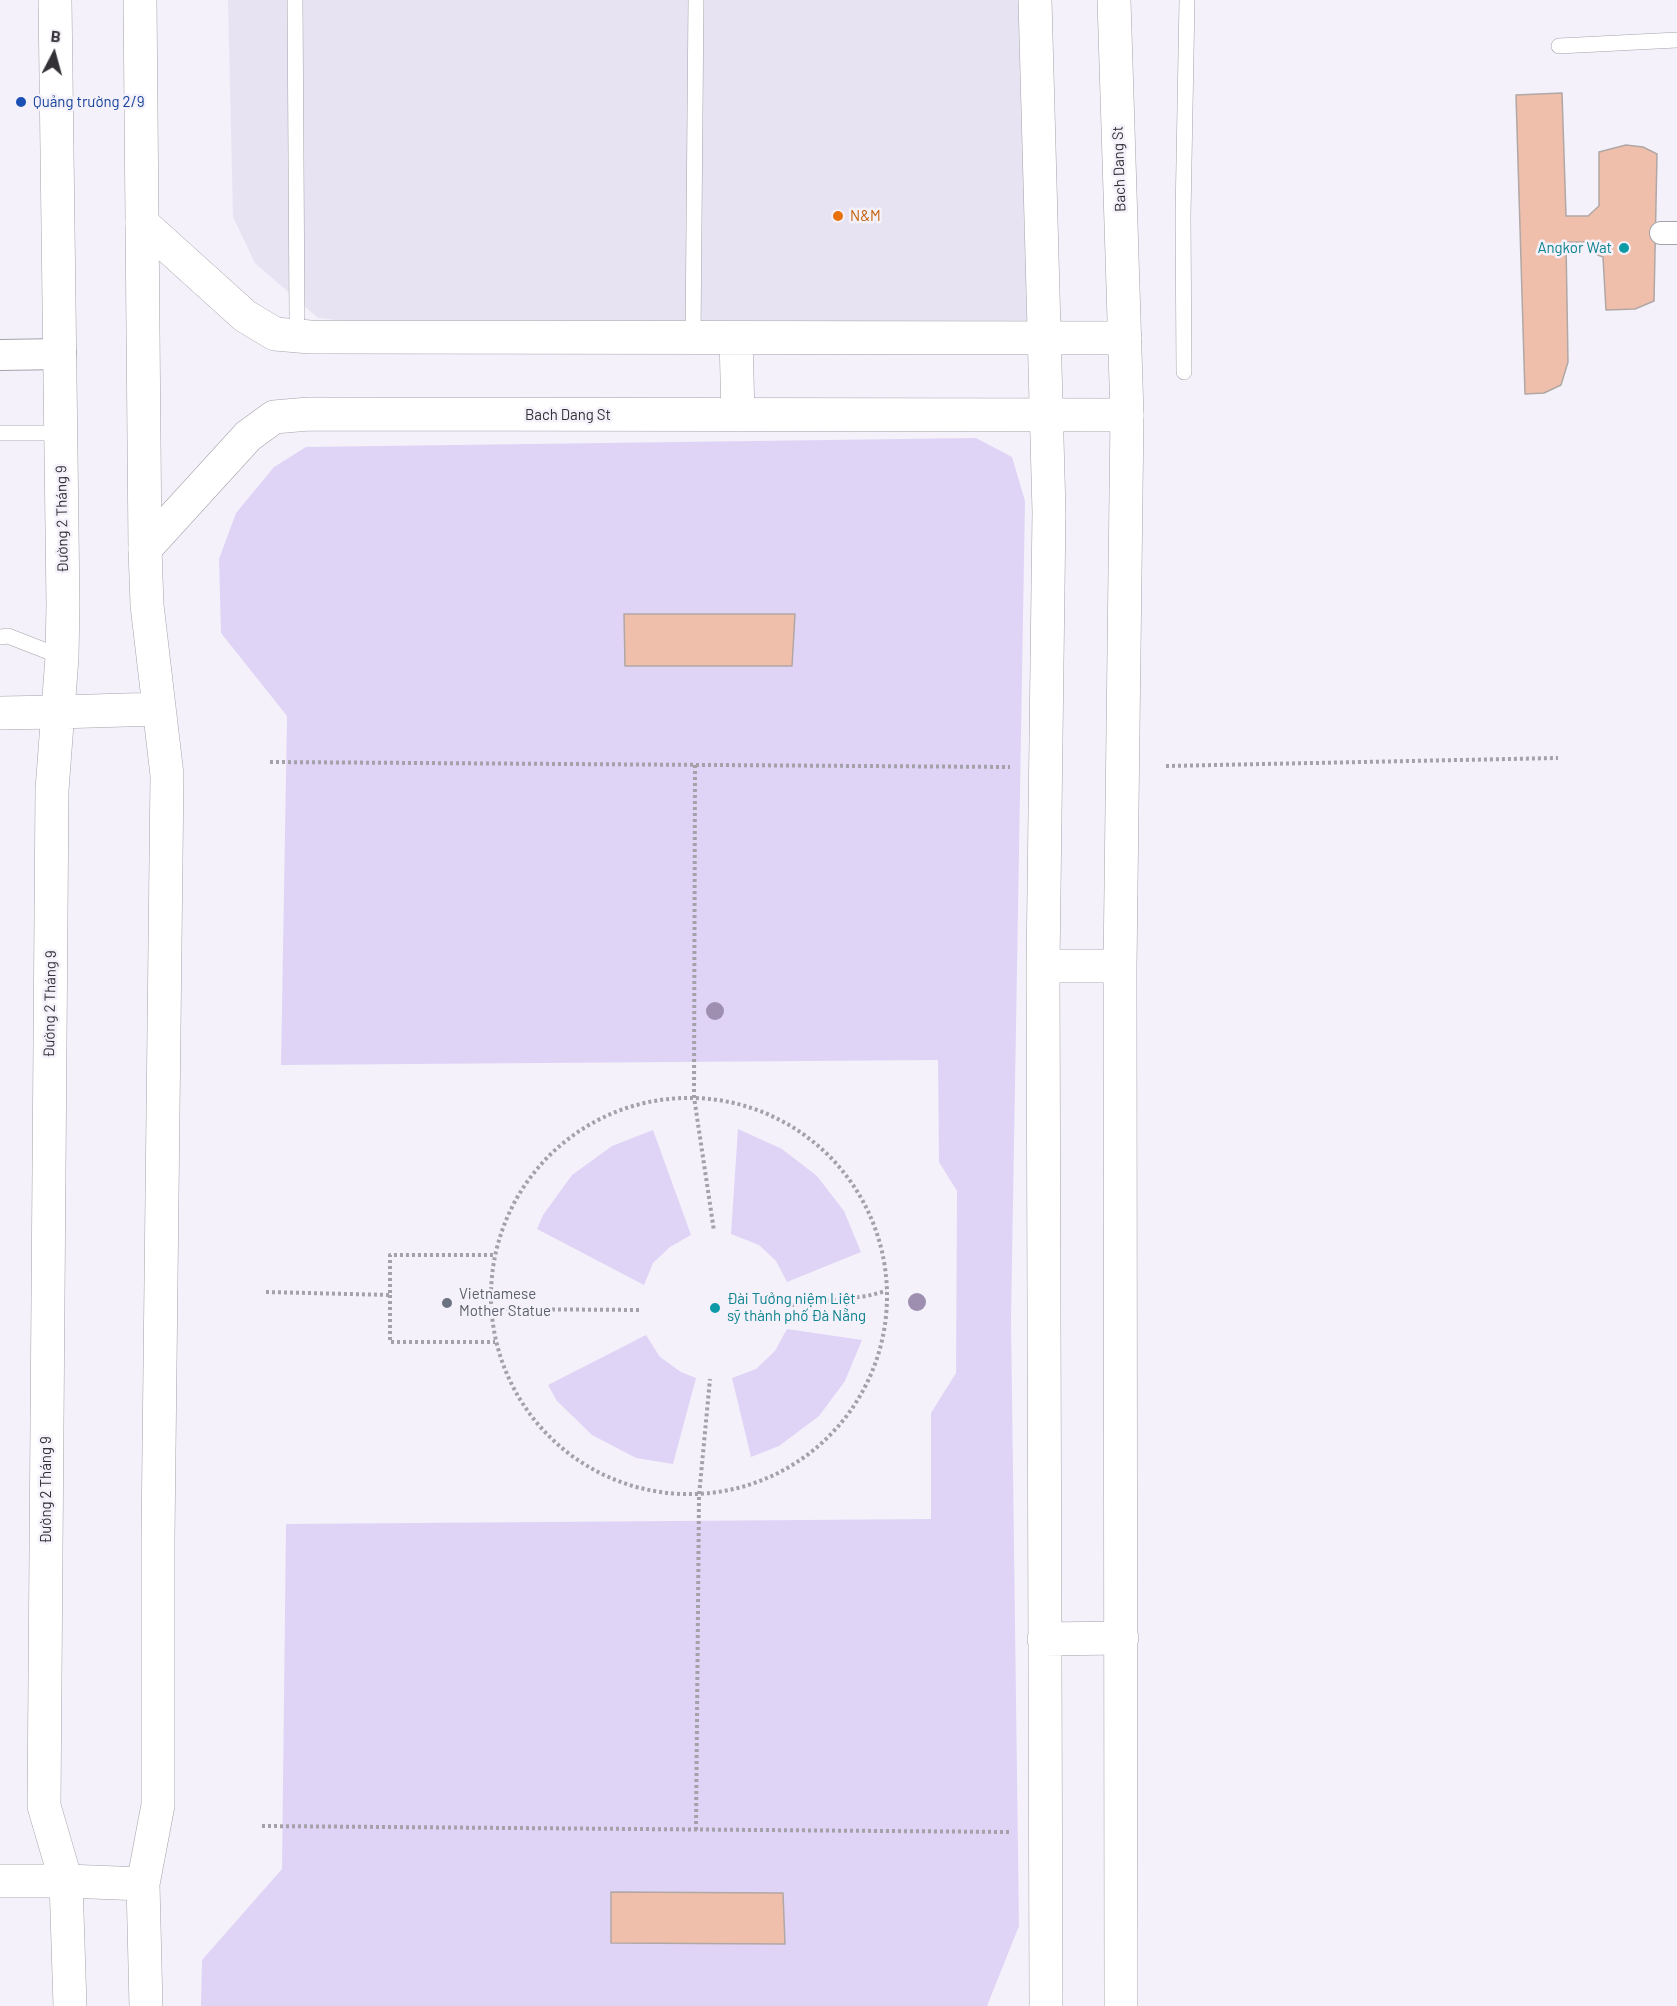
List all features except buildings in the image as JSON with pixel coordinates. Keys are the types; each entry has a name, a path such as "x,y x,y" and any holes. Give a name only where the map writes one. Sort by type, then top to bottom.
{"main road":[{"name":"Đường 2 Tháng 9","path":"55,0 61,354 62,657 52,801 44,1806 66,1881 70,2006"},
{"path":"140,0 145,549 147,605 167,775 158,1536 158,1805 143,1884 146,2006"},
{"path":"1035,0 1046,338 1048,512 1042,966 1046,2006"},
{"name":"Bach Dang St","path":"145,549 248,436 274,417 309,414 1127,415 1114,0"},
{"path":"142,223 245,316 275,334 310,337 1125,338"},
{"path":"736,338 738,415"},
{"path":"1121,2006 1120,966 1127,415"},
{"path":"0,713 159,709"},
{"path":"1042,966 1120,966"},
{"path":"1044,1639 1122,1638"},
{"path":"0,1881 143,1884"}],"street":[{"path":"0,355 61,354"}],"lane":[{"path":"295,0 297,317"},
{"path":"693,338 696,0"},
{"path":"1184,372 1183,216 1187,0"},
{"path":"1559,46 1677,40"},
{"path":"0,433 60,434"},
{"path":"0,636 8,636 62,657"}],"path":[{"path":"1166,766 1558,758"},
{"path":"270,762 1011,766"},
{"path":"695,765 694,1097 714,1231"},
{"path":"694,1097 757,1109 812,1140 855,1187 882,1244 888,1308 874,1370 842,1424 793,1465 734,1489 699,1496 670,1494 608,1478 557,1445 518,1398 495,1342 489,1282 503,1223 533,1171 578,1130 633,1105 694,1097"},
{"path":"495,1342 390,1342 390,1255 496,1255"},
{"path":"790,1305 867,1296 886,1291"},
{"path":"266,1292 390,1295"},
{"path":"492,1309 640,1310"},
{"path":"696,1830 699,1496 710,1378"},
{"path":"262,1826 1019,1833"}],"shaded area":[{"path":"228,0 1052,0 1056,295 1041,324 371,324 318,318 255,263 233,217"},
{"path":"976,438 1012,457 1025,501 1011,1319 1019,1926 987,2006 201,2006 202,1960 282,1869 286,1524 931,1519 931,1413 956,1373 957,1191 939,1162 938,1060 281,1065 287,716 221,633 219,559 236,513 274,467 306,447"},
{"path":"738,1129 782,1149 817,1176 844,1211 861,1252 787,1282 776,1261 759,1245 731,1234"},
{"path":"653,1130 691,1235 670,1247 653,1263 644,1285 537,1229 543,1215 572,1175 612,1146"},
{"path":"787,1329 862,1340 845,1381 819,1416 779,1446 751,1457 732,1378 756,1369 775,1351"},
{"path":"646,1335 660,1357 681,1372 696,1378 673,1464 636,1458 592,1435 557,1401 548,1385"}],"place":[{"name":"Quảng trường 2/9","path":"21,102"},
{"name":"N&M","path":"838,216"},
{"name":"Angkor Wat","path":"1624,248"},
{"name":"Vietnamese Mother Statue","path":"447,1303"},
{"name":"Đài Tưởng niệm Liệt sỹ thành phố Đà Nẵng","path":"715,1308"}]}
